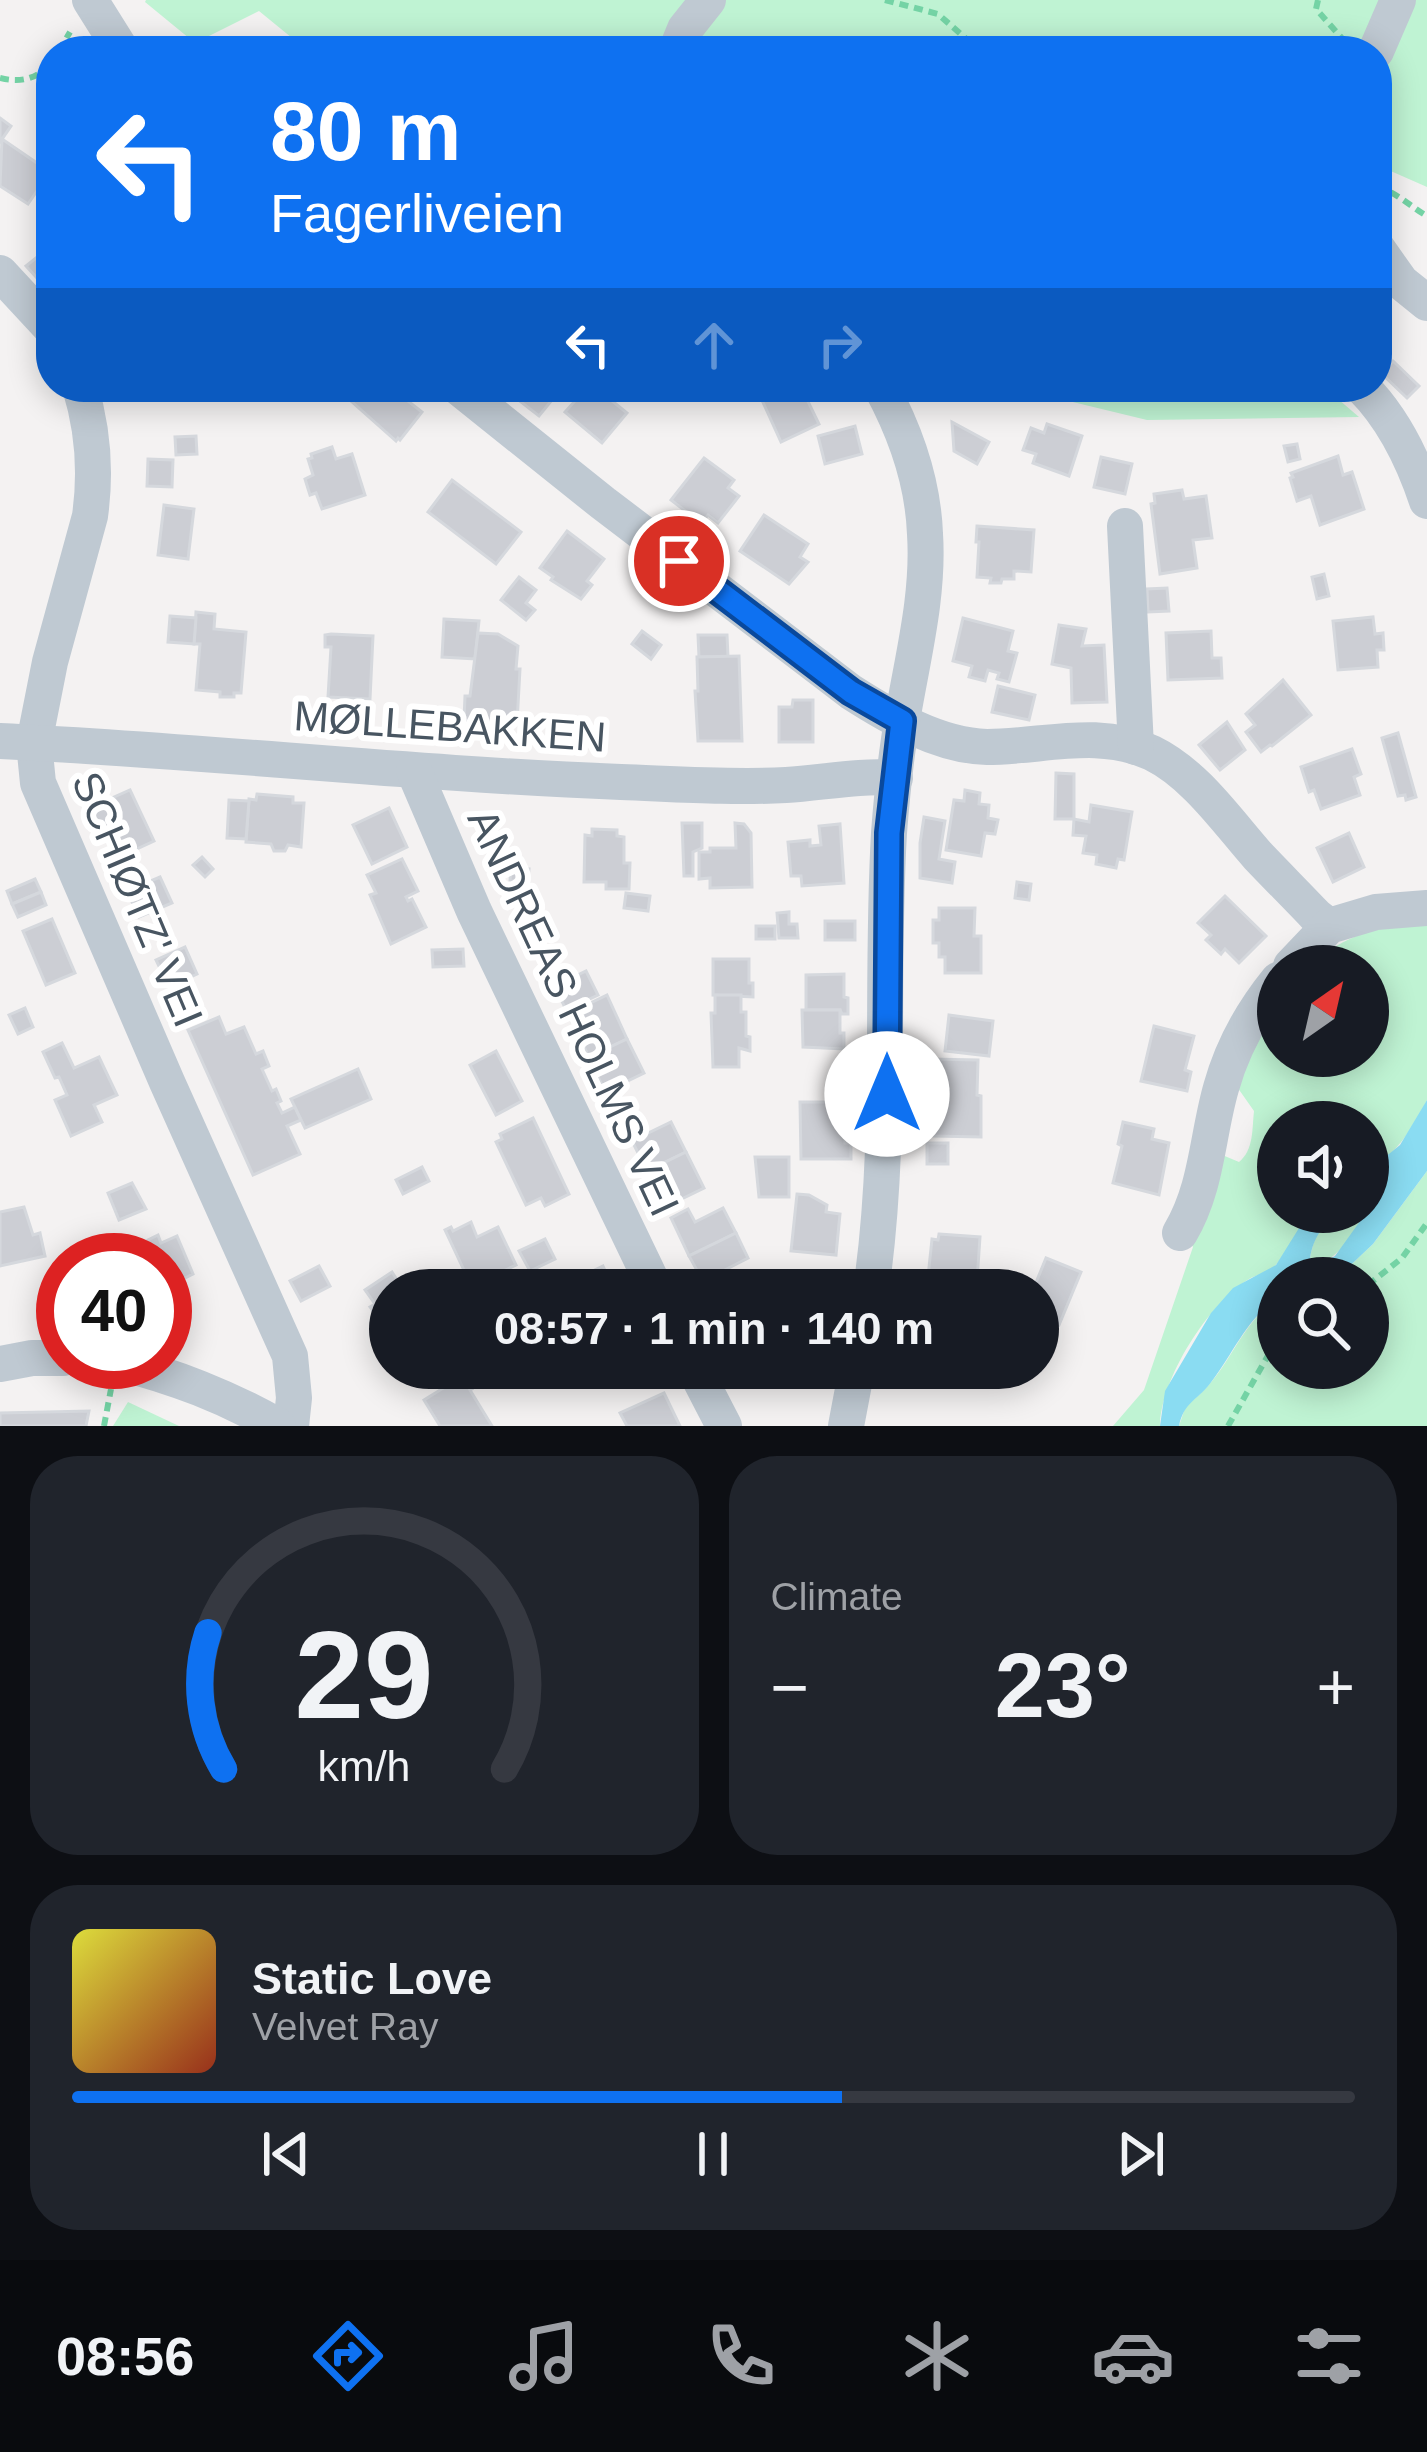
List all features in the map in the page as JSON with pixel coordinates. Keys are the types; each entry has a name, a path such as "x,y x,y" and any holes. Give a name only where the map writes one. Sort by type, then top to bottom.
{"street":[{"path":"90,0 113,36"},
{"path":"682,36 708,0"},
{"path":"1382,36 1398,0"},
{"path":"1392,269 1427,303"},
{"path":"0,273 36,312"},
{"name":"SCHIØTZ' VEI","path":"84,402 94,493 50,662 17,742 290,1356 291,1426"},
{"path":"477,402 851,692 902,721 985,747 1106,741 1136,747 1174,766 1329,926"},
{"path":"874,1269 887,1094 889,833 926,568 922,502 911,454 889,402"},
{"path":"1375,402 1409,452 1427,501"},
{"path":"1125,526 1136,747"},
{"name":"MØLLEBAKKEN","path":"17,742 414,771 742,786 895,778"},
{"name":"ANDREAS HOLMS VEI","path":"414,771 474,911 646,1269"},
{"path":"1311,945 1329,926 1376,912 1427,908"},
{"path":"1180,1233 1202,1182 1227,1068 1257,1011"},
{"path":"0,1364 36,1358"},
{"path":"192,1384 278,1426"},
{"path":"705,1389 724,1426"},
{"path":"846,1426 853,1389"}],"path":[{"path":"885,0 938,14 963,36"},
{"path":"1318,0 1316,9 1340,36"},
{"path":"0,78 36,77"},
{"path":"1392,193 1427,216"},
{"path":"1389,1268 1427,1223"},
{"path":"1228,1426 1257,1375"}],"green space":[{"path":"1427,0 1427,187 1392,172 1392,36 290,36 259,11 209,36 186,36 145,2"},
{"path":"1073,402 1342,402 1359,417 1147,420"},
{"path":"1427,919 1427,1100 1416,1121 1389,1155 1389,1101 1257,1101 1257,1233 1296,1233 1281,1257 1257,1257 1257,1276 1233,1291 1203,1324 1169,1386 1160,1426 1113,1426 1144,1390 1193,1247 1187,1235 1220,1154 1239,1162 1250,1145 1254,1111 1235,1084 1257,1039 1257,1077 1389,1077 1389,945 1339,945"},
{"path":"1427,1171 1427,1426 1179,1426 1186,1405 1212,1382 1257,1317 1257,1389 1389,1389 1389,1257 1359,1257 1381,1233 1389,1233 1389,1222"},
{"path":"1354,1233 1330,1257 1310,1257 1317,1235"},
{"path":"128,1402 179,1426 113,1426"}],"water":[{"path":"1427,1100 1427,1171 1389,1222 1389,1154 1400,1145"},
{"path":"1296,1233 1319,1233 1310,1257 1281,1257"},
{"path":"1352,1233 1381,1233 1359,1257 1335,1256"},
{"path":"1257,1275 1257,1317 1212,1381 1184,1411 1179,1426 1160,1426 1165,1391 1211,1313 1233,1288"}],"building":[{"path":"0,118 11,126 0,142"},
{"path":"2,139 36,162 36,192 28,204 0,186"},
{"path":"36,258 36,277 26,266"},
{"path":"1392,362 1419,386 1407,398 1392,384"},
{"path":"352,402 409,402 422,412 396,441"},
{"path":"521,402 550,402 539,416"},
{"path":"574,402 613,402 627,413 602,443 565,412"},
{"path":"763,402 808,402 819,424 781,442"},
{"path":"952,422 989,442 977,464 954,451"},
{"path":"1047,424 1082,436 1069,476 1033,463 1036,454 1023,450 1031,428 1044,433"},
{"path":"855,426 862,454 825,464 818,436"},
{"path":"196,436 197,454 176,455 175,437"},
{"path":"1297,444 1300,459 1288,462 1284,446"},
{"path":"332,447 336,459 352,454 365,495 322,509 305,479 313,475 308,459"},
{"path":"1338,456 1343,475 1352,472 1364,509 1320,525 1311,496 1297,501 1291,473"},
{"path":"1101,457 1132,464 1125,494 1094,487"},
{"path":"704,458 734,480 728,488 739,496 718,523 708,515 701,523 671,500"},
{"path":"148,459 173,460 172,487 147,486"},
{"path":"452,480 521,532 496,564 428,512"},
{"path":"1182,490 1184,499 1206,496 1212,538 1193,540 1197,568 1160,574 1151,504 1154,494"},
{"path":"164,505 194,509 188,559 158,555"},
{"path":"764,515 808,544 800,557 808,562 789,584 740,551"},
{"path":"977,526 1034,530 1031,572 1014,571 1014,579 1001,583 977,577"},
{"path":"567,531 604,559 587,581 592,585 581,599 540,568"},
{"path":"1324,574 1329,596 1317,599 1312,577"},
{"path":"519,577 536,590 526,603 535,610 526,620 501,600"},
{"path":"1167,588 1169,611 1148,612 1147,589"},
{"path":"196,612 215,614 214,629 246,632 241,693 234,697 196,690 200,644 194,644"},
{"path":"170,616 196,618 194,644 168,642"},
{"path":"1373,617 1375,634 1383,633 1378,667 1338,670 1333,621"},
{"path":"963,618 1013,631 1008,651 1017,653 1009,682 988,670 985,681 969,677 972,666 953,661"},
{"path":"444,619 479,621 475,659 442,657"},
{"path":"1059,625 1086,629 1082,646 1104,645 1107,702 1072,703 1071,668 1052,664"},
{"path":"642,631 661,645 651,659 632,644"},
{"path":"1211,631 1212,658 1221,658 1222,678 1168,680 1166,633"},
{"path":"478,633 498,634 518,646 517,723 464,720"},
{"path":"325,635 373,636 370,699 328,697 331,647 325,647"},
{"path":"698,635 727,635 728,657 699,657"},
{"path":"739,656 742,741 698,741 697,657"},
{"path":"1283,680 1311,715 1261,752 1246,732 1255,725 1246,714"},
{"path":"998,686 1035,695 1029,720 992,712"},
{"path":"793,700 813,700 813,742 779,742 779,707 792,707"},
{"path":"1227,722 1245,750 1220,770 1199,745"},
{"path":"1398,733 1416,797 1406,800 1405,795 1398,796 1382,738"},
{"path":"1352,749 1361,774 1354,777 1360,795 1321,809 1301,767"},
{"path":"1056,773 1074,774 1074,819 1055,819"},
{"path":"130,790 154,841 115,859 103,830 94,832 85,810"},
{"path":"965,790 980,793 979,804 989,805 988,818 998,820 995,834 985,833 981,856 946,850 954,800 964,801"},
{"path":"257,794 293,797 293,803 304,803 301,847 288,845 285,851 274,851 271,844 246,842 249,799 256,800"},
{"path":"229,800 249,801 246,839 227,838"},
{"path":"1091,805 1132,812 1124,860 1118,859 1116,868 1096,864 1097,855 1083,853 1086,836 1073,835 1074,819 1089,822"},
{"path":"389,808 407,847 372,864 353,825"},
{"path":"924,817 945,821 939,859 955,862 952,883 920,878"},
{"path":"682,823 702,823 702,848 693,852 693,876 684,876"},
{"path":"735,823 744,824 751,833 752,887 710,888 710,878 699,879 699,852 736,848"},
{"path":"840,824 844,883 802,886 801,876 791,876 788,842 810,840 810,846 821,845 819,826"},
{"path":"592,829 617,830 617,836 624,837 629,889 584,882 585,835 592,836"},
{"path":"1349,833 1364,867 1333,882 1317,848"},
{"path":"202,857 213,869 205,877 193,865"},
{"path":"402,859 418,891 406,897 412,899 426,927 391,944 370,895 376,893 367,875"},
{"path":"511,868 529,869 528,881 510,881"},
{"path":"160,877 172,903 139,917 127,891"},
{"path":"35,879 41,892 12,904 7,891"},
{"path":"1017,882 1031,884 1029,900 1015,898"},
{"path":"41,892 46,905 18,917 12,904"},
{"path":"626,893 650,896 648,911 624,908"},
{"path":"1225,896 1266,936 1239,963 1206,940 1211,935 1198,923"},
{"path":"939,908 975,908 981,973 945,973 945,957 939,957 939,943 933,943 933,920 939,920"},
{"path":"789,912 789,924 797,924 798,938 779,938 777,913"},
{"path":"52,919 75,973 46,985 23,931"},
{"path":"825,921 855,921 855,940 825,940"},
{"path":"756,926 775,926 775,939 756,939"},
{"path":"185,947 197,974 169,987 156,960"},
{"path":"463,949 464,966 433,967 432,950"},
{"path":"713,959 749,959 753,997 713,995"},
{"path":"586,971 598,995 566,1010 555,986"},
{"path":"844,974 848,1014 806,1010 806,975"},
{"path":"607,995 627,1039 589,1057 568,1014"},
{"path":"715,995 741,995 750,1051 739,1048 739,1067 713,1067"},
{"path":"25,1008 33,1027 18,1034 9,1015"},
{"path":"802,1010 840,1010 844,1049 803,1047"},
{"path":"949,1015 993,1021 989,1056 945,1051"},
{"path":"219,1017 226,1034 244,1027 256,1054 263,1051 269,1066 262,1069 272,1091 276,1089 282,1113 295,1107 301,1120 287,1126 300,1154 253,1175 188,1030"},
{"path":"1154,1026 1194,1036 1185,1070 1191,1072 1187,1091 1141,1081"},
{"path":"627,1039 644,1073 605,1092 589,1057"},
{"path":"62,1043 74,1068 99,1057 117,1095 94,1105 102,1122 71,1136 55,1100 67,1095 43,1052"},
{"path":"496,1051 522,1101 496,1115 470,1065"},
{"path":"929,1059 978,1060 981,1137 934,1136 935,1095 928,1095"},
{"path":"358,1069 371,1099 305,1128 291,1099"},
{"path":"800,1102 845,1102 845,1143 851,1143 851,1159 801,1159"},
{"path":"533,1118 569,1194 545,1206 541,1198 526,1205 496,1142 502,1139 500,1134"},
{"path":"671,1122 686,1152 647,1171 632,1141"},
{"path":"1123,1122 1154,1129 1152,1139 1169,1143 1159,1195 1113,1183"},
{"path":"927,1143 948,1143 948,1164 927,1164"},
{"path":"686,1152 704,1188 663,1208 645,1172"},
{"path":"755,1157 789,1157 789,1197 759,1197"},
{"path":"422,1167 429,1181 403,1194 396,1180"},
{"path":"132,1183 146,1209 119,1220 108,1193"},
{"path":"797,1194 809,1195 827,1205 826,1212 840,1214 836,1255 791,1251"},
{"path":"24,1207 36,1234 36,1258 0,1266 0,1212"},
{"path":"723,1208 736,1233 689,1256 671,1218 688,1209 695,1222"},
{"path":"471,1222 477,1237 498,1227 516,1265 463,1269 445,1230 451,1227 453,1231"},
{"path":"736,1233 748,1258 727,1269 696,1269 689,1256"},
{"path":"939,1234 980,1237 978,1269 929,1269 932,1239 938,1240"},
{"path":"545,1239 555,1259 529,1269 519,1251"},
{"path":"1046,1258 1081,1272 1059,1325 1059,1269 1042,1269"},
{"path":"319,1266 330,1286 301,1301 290,1281"},
{"path":"442,1389 472,1389 492,1426 440,1426 424,1400"},
{"path":"664,1393 680,1426 627,1426 620,1413"},
{"path":"89,1411 86,1426 0,1426 0,1413"}],"route":[{"path":"679,561 851,692 902,721 889,833 887,1094"}]}
